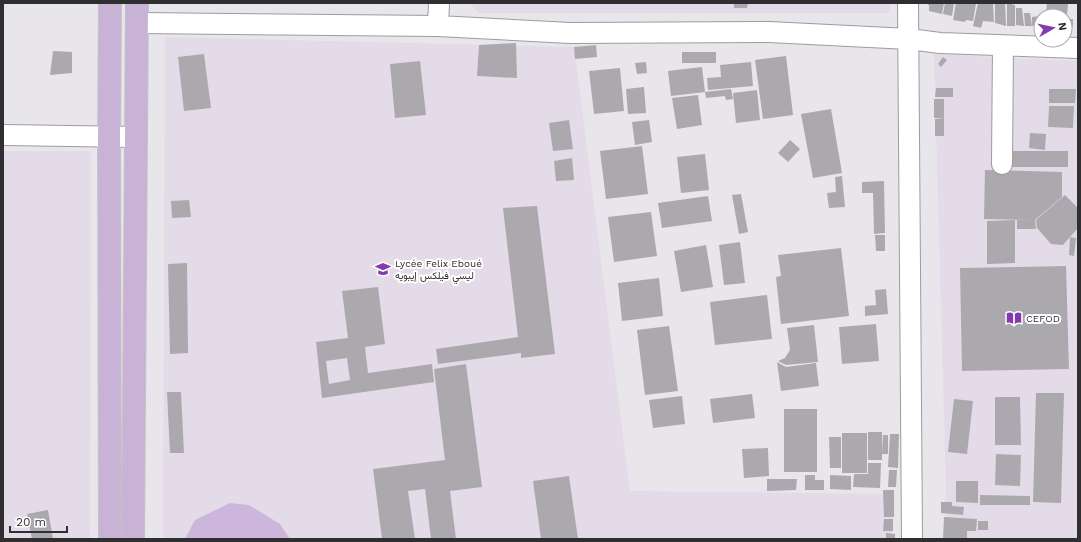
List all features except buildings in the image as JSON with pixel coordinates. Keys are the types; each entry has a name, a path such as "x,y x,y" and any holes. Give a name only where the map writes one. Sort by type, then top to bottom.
{"main road":[{"path":"110,3 110,539"},
{"path":"133,539 137,13"},
{"path":"110,483 133,481"}],"street":[{"path":"438,26 439,3"},
{"path":"908,3 912,539"},
{"path":"137,13 570,33 770,32 909,39 940,43 1078,48"},
{"path":"1002,164 1003,46"},
{"path":"3,135 136,137"}],"shaded area":[{"path":"470,3 890,3 890,13 479,13"},
{"name":"Lycée Felix Eboué ليسي فيلكس إيبويه","path":"165,37 574,47 630,491 892,494 892,539 163,539"},
{"path":"934,54 1078,61 1078,539 945,539 946,486"},
{"path":"3,151 91,151 90,539 3,539"},
{"path":"230,503 249,505 280,524 290,539 185,539 195,520"}],"place":[{"name":"Lycée Felix Eboué ليسي فيلكس إيبويه","path":"383,269"},
{"name":"CEFOD","path":"1014,318"}]}
